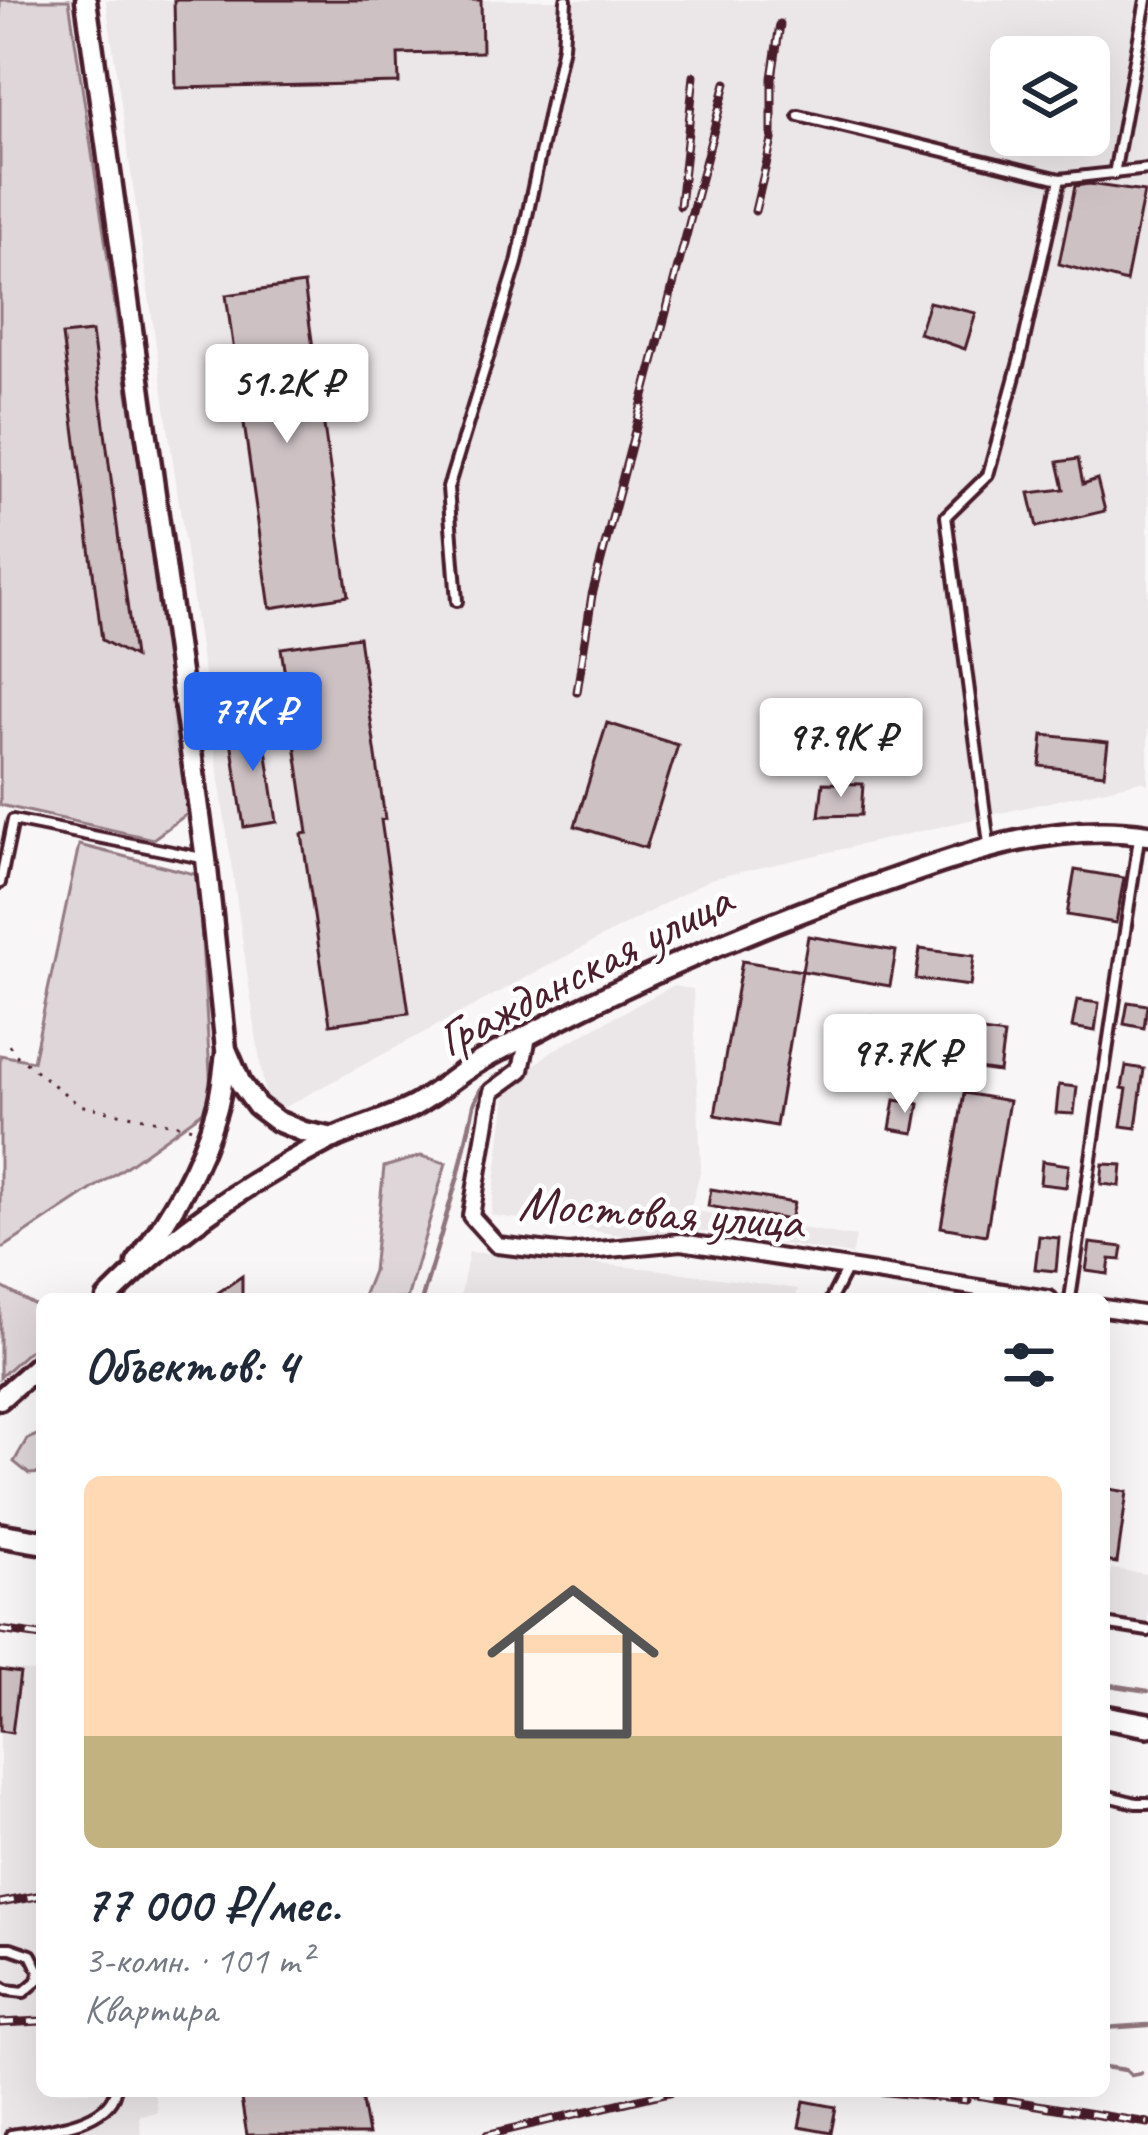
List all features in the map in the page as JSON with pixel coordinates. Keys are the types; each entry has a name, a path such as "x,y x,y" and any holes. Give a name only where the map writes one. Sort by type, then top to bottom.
{"main road":[{"path":"1110,1719 1148,1725"}],"street":[{"path":"86,0 206,859 226,1049 218,1106 200,1160 170,1216 123,1283"},
{"name":"Гражданская улица","path":"113,1293 178,1237 236,1196 334,1138 373,1126 415,1105 478,1061 560,1018 775,920 989,846 1093,831 1144,834"},
{"name":"Мостовая улица","path":"528,1037 521,1070 492,1091 471,1216 497,1245 568,1253 681,1242 1008,1293"},
{"path":"226,1049 257,1106 277,1121 334,1138"},
{"path":"1110,1309 1148,1315"},
{"path":"0,1399 36,1367"}],"lane":[{"path":"457,601 448,488 518,263 563,46 566,0"},
{"path":"1114,174 1146,0"},
{"path":"799,116 1060,178 1148,169"},
{"path":"989,846 946,516 988,475 1060,178"},
{"path":"0,883 13,820 206,859"},
{"path":"1071,1293 1144,834"},
{"path":"834,1293 848,1267"},
{"path":"1110,1625 1148,1631"},
{"path":"1110,1796 1148,1802"},
{"path":"0,1948 31,1955 36,1965"},
{"path":"0,1985 24,1992 36,1982"},
{"path":"11,2135 59,2127 101,2113 114,2097"}],"path":[{"path":"9,1045 79,1105 209,1132"}],"shaded area":[{"path":"0,0 69,0 191,811 153,839 0,805"},
{"path":"106,0 1148,0 1148,784 1141,781 710,879 268,1116"},
{"path":"79,845 198,875 212,1105 0,1250 0,1055 33,1061"},
{"path":"672,986 693,989 701,1169 690,1210 856,1237 852,1255 701,1231 660,1241 491,1215 507,1087 552,1051"},
{"path":"421,1156 446,1163 409,1293 364,1293 373,1271 384,1167"},
{"path":"469,1252 798,1289 797,1293 461,1293"},
{"path":"0,1286 36,1306 36,1344 0,1377"},
{"path":"36,1435 36,1473 29,1474 14,1462 27,1439"},
{"path":"1111,1569 1148,1574 1148,1623 1110,1618"},
{"path":"0,1668 36,1672 36,2097 155,2097 157,2112 139,2115 141,2135 0,2135"}],"building":[{"path":"174,0 481,0 482,52 398,54 399,83 176,88"},
{"path":"1075,186 1144,192 1126,282 1059,264"},
{"path":"304,284 348,596 270,608 226,295"},
{"path":"929,302 976,313 965,349 919,333"},
{"path":"92,332 134,657 102,640 62,335"},
{"path":"1078,459 1083,484 1097,479 1105,511 1037,527 1029,493 1064,489 1058,462"},
{"path":"359,637 409,1013 330,1024 281,648"},
{"path":"262,722 277,822 244,827 229,727"},
{"path":"607,723 678,745 646,848 575,826"},
{"path":"1043,735 1108,742 1104,774 1040,766"},
{"path":"823,783 863,784 861,815 819,816"},
{"path":"1075,870 1124,878 1116,923 1067,915"},
{"path":"808,936 896,951 890,986 802,971"},
{"path":"920,949 974,956 970,986 916,979"},
{"path":"742,961 802,971 776,1126 715,1115"},
{"path":"1077,1000 1099,1003 1095,1031 1072,1027"},
{"path":"1128,1002 1147,1005 1144,1028 1124,1024"},
{"path":"870,1016 1004,1035 999,1072 865,1053"},
{"path":"1126,1066 1144,1069 1136,1128 1121,1126"},
{"path":"1059,1085 1077,1087 1074,1114 1056,1113"},
{"path":"964,1093 1009,1101 986,1235 941,1227"},
{"path":"895,1100 919,1104 914,1133 890,1129"},
{"path":"1042,1161 1069,1165 1066,1187 1040,1184"},
{"path":"1103,1164 1122,1165 1120,1186 1101,1184"},
{"path":"711,1189 794,1203 790,1220 708,1206"},
{"path":"1039,1236 1059,1238 1056,1271 1035,1269"},
{"path":"1090,1243 1123,1247 1121,1260 1110,1259 1108,1274 1086,1271"},
{"path":"242,1276 242,1293 218,1293"},
{"path":"1110,1489 1127,1492 1117,1563 1110,1562"},
{"path":"0,1670 20,1673 12,1733 0,1731"},
{"path":"361,2097 368,2135 247,2135 241,2099"},
{"path":"804,2101 836,2107 831,2133 799,2127"}],"waterway":[{"path":"424,1293 475,1101 481,1089 496,1080"},
{"path":"1110,1685 1148,1691"},
{"path":"1110,2028 1148,2025"},
{"path":"1110,2068 1131,2075 1141,2073"}],"railway":[{"path":"755,211 772,140 772,78 780,24"},
{"path":"680,206 694,76"},
{"path":"577,692 592,595 726,83"},
{"path":"0,1630 36,1635"},
{"path":"0,1903 36,1896"},
{"path":"0,2023 36,2021"},
{"path":"486,2135 648,2097"},
{"path":"937,2097 966,2100"},
{"path":"989,2097 1148,2123"}]}
